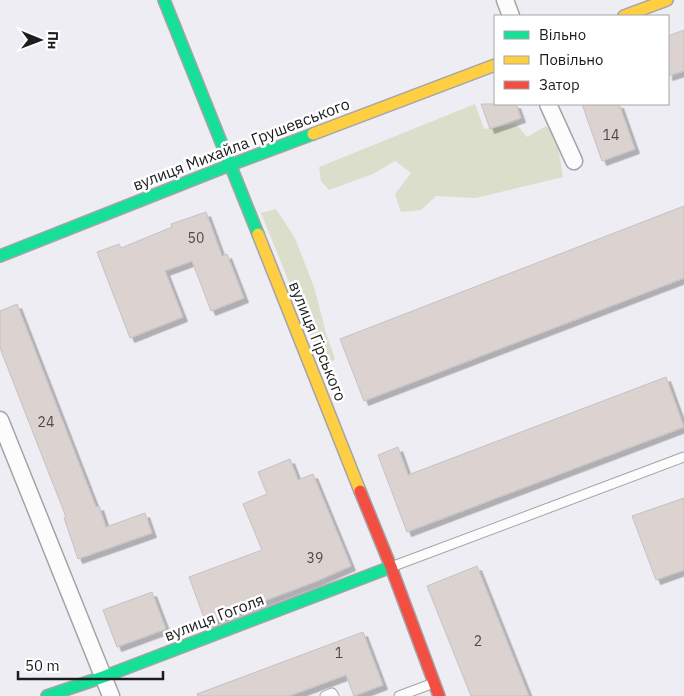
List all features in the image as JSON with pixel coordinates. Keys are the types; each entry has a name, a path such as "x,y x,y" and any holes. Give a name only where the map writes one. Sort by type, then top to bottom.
{"street":[{"name":"вулиця Гірського","path":"164,0 391,567 439,696"},
{"path":"505,0 512,15"},
{"path":"627,15 667,0"},
{"name":"вулиця Михайла Грушевського","path":"0,256 230,165 494,65"},
{"path":"548,105 574,161"},
{"path":"0,420 111,696"},
{"name":"вулиця Гоголя","path":"47,696 104,677 391,567"}],"lane":[{"path":"391,567 684,457"},
{"path":"398,696 434,683"},
{"path":"325,696 332,693 334,696"}],"green space":[{"path":"475,104 484,129 516,124 527,137 546,126 556,134 563,177 476,198 436,196 421,210 401,212 395,194 411,173 395,161 373,174 329,190 321,181 319,167"},
{"path":"276,209 295,238 315,290 335,359 324,368 261,213"}],"building":[{"path":"684,30 684,71 669,76 669,36"},
{"path":"481,104 516,105 521,118 490,129"},
{"path":"582,105 619,105 635,149 602,161"},
{"path":"684,206 684,278 364,401 340,339"},
{"path":"206,212 222,256 227,254 244,298 211,311 192,261 165,271 183,317 130,338 97,252 119,244 121,248 172,227 171,224"},
{"path":"17,304 96,507 99,506 106,527 145,513 152,533 78,559 64,518 66,517 0,348 0,311"},
{"path":"666,377 684,427 407,532 378,455 398,447 408,475"},
{"path":"290,459 298,480 313,474 351,566 317,581 206,623 189,577 262,550 243,504 267,494 258,472"},
{"path":"684,498 684,570 656,580 632,516"},
{"path":"477,566 529,696 471,696 427,586"},
{"path":"152,592 166,629 117,647 103,610"},
{"path":"363,632 383,685 354,696 346,675 289,696 198,696 197,694"}],"traffic: fast":[{"path":"164,0 258,234"},
{"path":"0,256 313,134"},
{"path":"47,696 103,677 391,567"}],"traffic: slow":[{"path":"627,15 667,0"},
{"path":"313,134 494,65"},
{"path":"258,234 360,491"}],"traffic: jam":[{"path":"360,491 391,567 439,696"}]}
